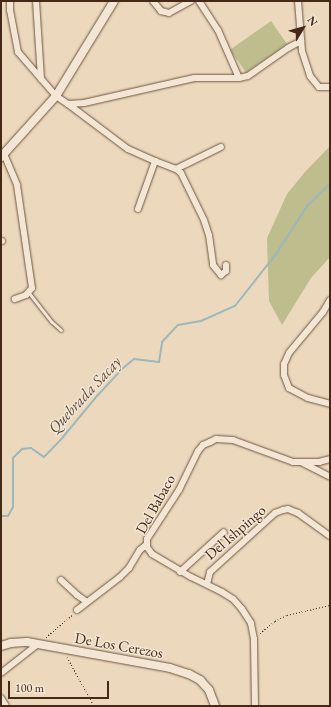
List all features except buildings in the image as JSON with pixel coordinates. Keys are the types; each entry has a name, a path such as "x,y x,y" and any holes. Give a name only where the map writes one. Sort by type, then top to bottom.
{"street":[{"path":"10,1 11,16 18,52 56,96 128,149 155,161 176,168 181,173 204,220 209,235 213,265 221,275 226,271 226,265"},
{"path":"36,1 41,79"},
{"path":"15,299 29,293 32,288 17,185 3,156 56,96 114,1"},
{"path":"153,1 161,11 169,13 191,1"},
{"path":"199,1 218,30 239,78"},
{"path":"298,1 301,41 306,64 315,83 319,87 330,88"},
{"path":"68,104 84,103 194,78 239,78 248,76 259,70 288,48 301,41"},
{"path":"176,168 221,147"},
{"path":"138,209 155,161"},
{"path":"330,300 323,312 289,353 284,364 284,375 289,388 297,393 330,404"},
{"name":"Del Babaco","path":"255,706 254,639 251,623 242,609 233,599 207,584 180,572 152,554 146,545 147,539 180,490 198,451 203,445 216,439 233,440 293,462 302,463 330,458"},
{"path":"302,463 330,477"},
{"name":"Del Ishpingo","path":"207,584 210,572 275,513 288,509 298,513 330,536"},
{"path":"180,572 224,532"},
{"path":"77,610 120,577 129,568 140,550 146,545"},
{"path":"61,580 76,595 88,602"},
{"name":"De Los Cerezos","path":"1,646 11,643 27,642 170,668 189,674 200,680 209,690 215,706"},
{"path":"1,672 38,644"},
{"path":"1,698 6,706"}],"lane":[{"path":"29,293 52,322 61,330"}],"path":[{"path":"254,639 276,621 287,615 330,605"},
{"path":"38,644 77,610"},
{"path":"63,649 94,706"}],"shaded area":[{"path":"271,21 287,44 246,73 230,50"},
{"path":"330,146 330,257 311,278 282,325 269,301 267,238 287,194 305,172"}],"waterway":[{"name":"Quebrada Sacay","path":"1,516 8,516 13,507 13,458 22,449 31,448 44,457 63,437 97,396 122,369 134,359 159,362 162,342 178,325 201,321 235,306 276,254 307,206 330,184"}]}
